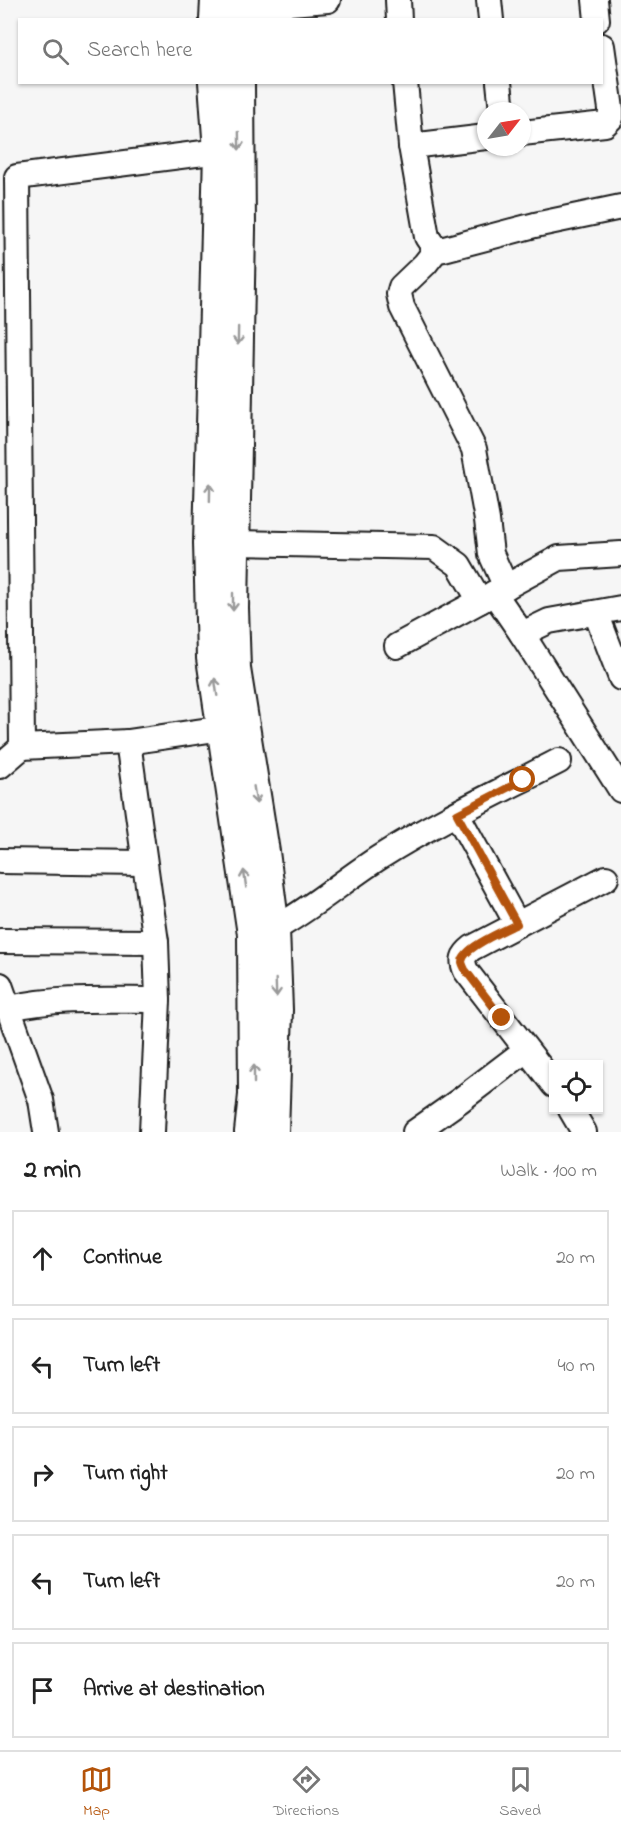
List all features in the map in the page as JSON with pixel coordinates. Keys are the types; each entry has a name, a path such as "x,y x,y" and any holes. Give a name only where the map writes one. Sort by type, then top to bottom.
{"main road":[{"path":"214,84 219,151 209,543 212,658 253,934 254,1095 250,1132"},
{"path":"239,84 240,229 232,608 235,669 274,929 277,1010 273,1132"}],"street":[{"path":"229,9 328,0"},
{"path":"398,0 399,18"},
{"path":"489,0 491,18"},
{"path":"595,0 597,18"},
{"path":"531,132 605,124 611,118 603,53"},
{"path":"405,84 411,146 427,237 436,249"},
{"path":"499,84 501,102"},
{"path":"411,146 477,138"},
{"path":"22,747 10,433 9,178 219,151"},
{"path":"436,249 621,207"},
{"path":"436,249 425,264 401,287 399,294 402,307 474,449 487,520 493,594"},
{"path":"234,543 434,547 493,594 522,634 621,790"},
{"path":"397,646 558,558 621,554"},
{"path":"522,634 549,621 621,608"},
{"path":"596,613 621,678"},
{"path":"0,766 22,747 128,742 224,728"},
{"path":"128,742 156,942 158,1000 152,1132"},
{"path":"274,929 381,857 559,761"},
{"path":"457,814 517,924"},
{"path":"0,861 144,863"},
{"path":"549,1079 466,971 462,963 464,954 606,878"},
{"path":"0,941 156,942"},
{"path":"0,985 41,1100 46,1132"},
{"path":"9,1008 40,1001 158,1000"},
{"path":"415,1132 526,1050"},
{"path":"574,1114 584,1132"}],"route":[{"path":"502,1018 462,963 464,954 472,948 517,924 457,814 523,780"}]}
